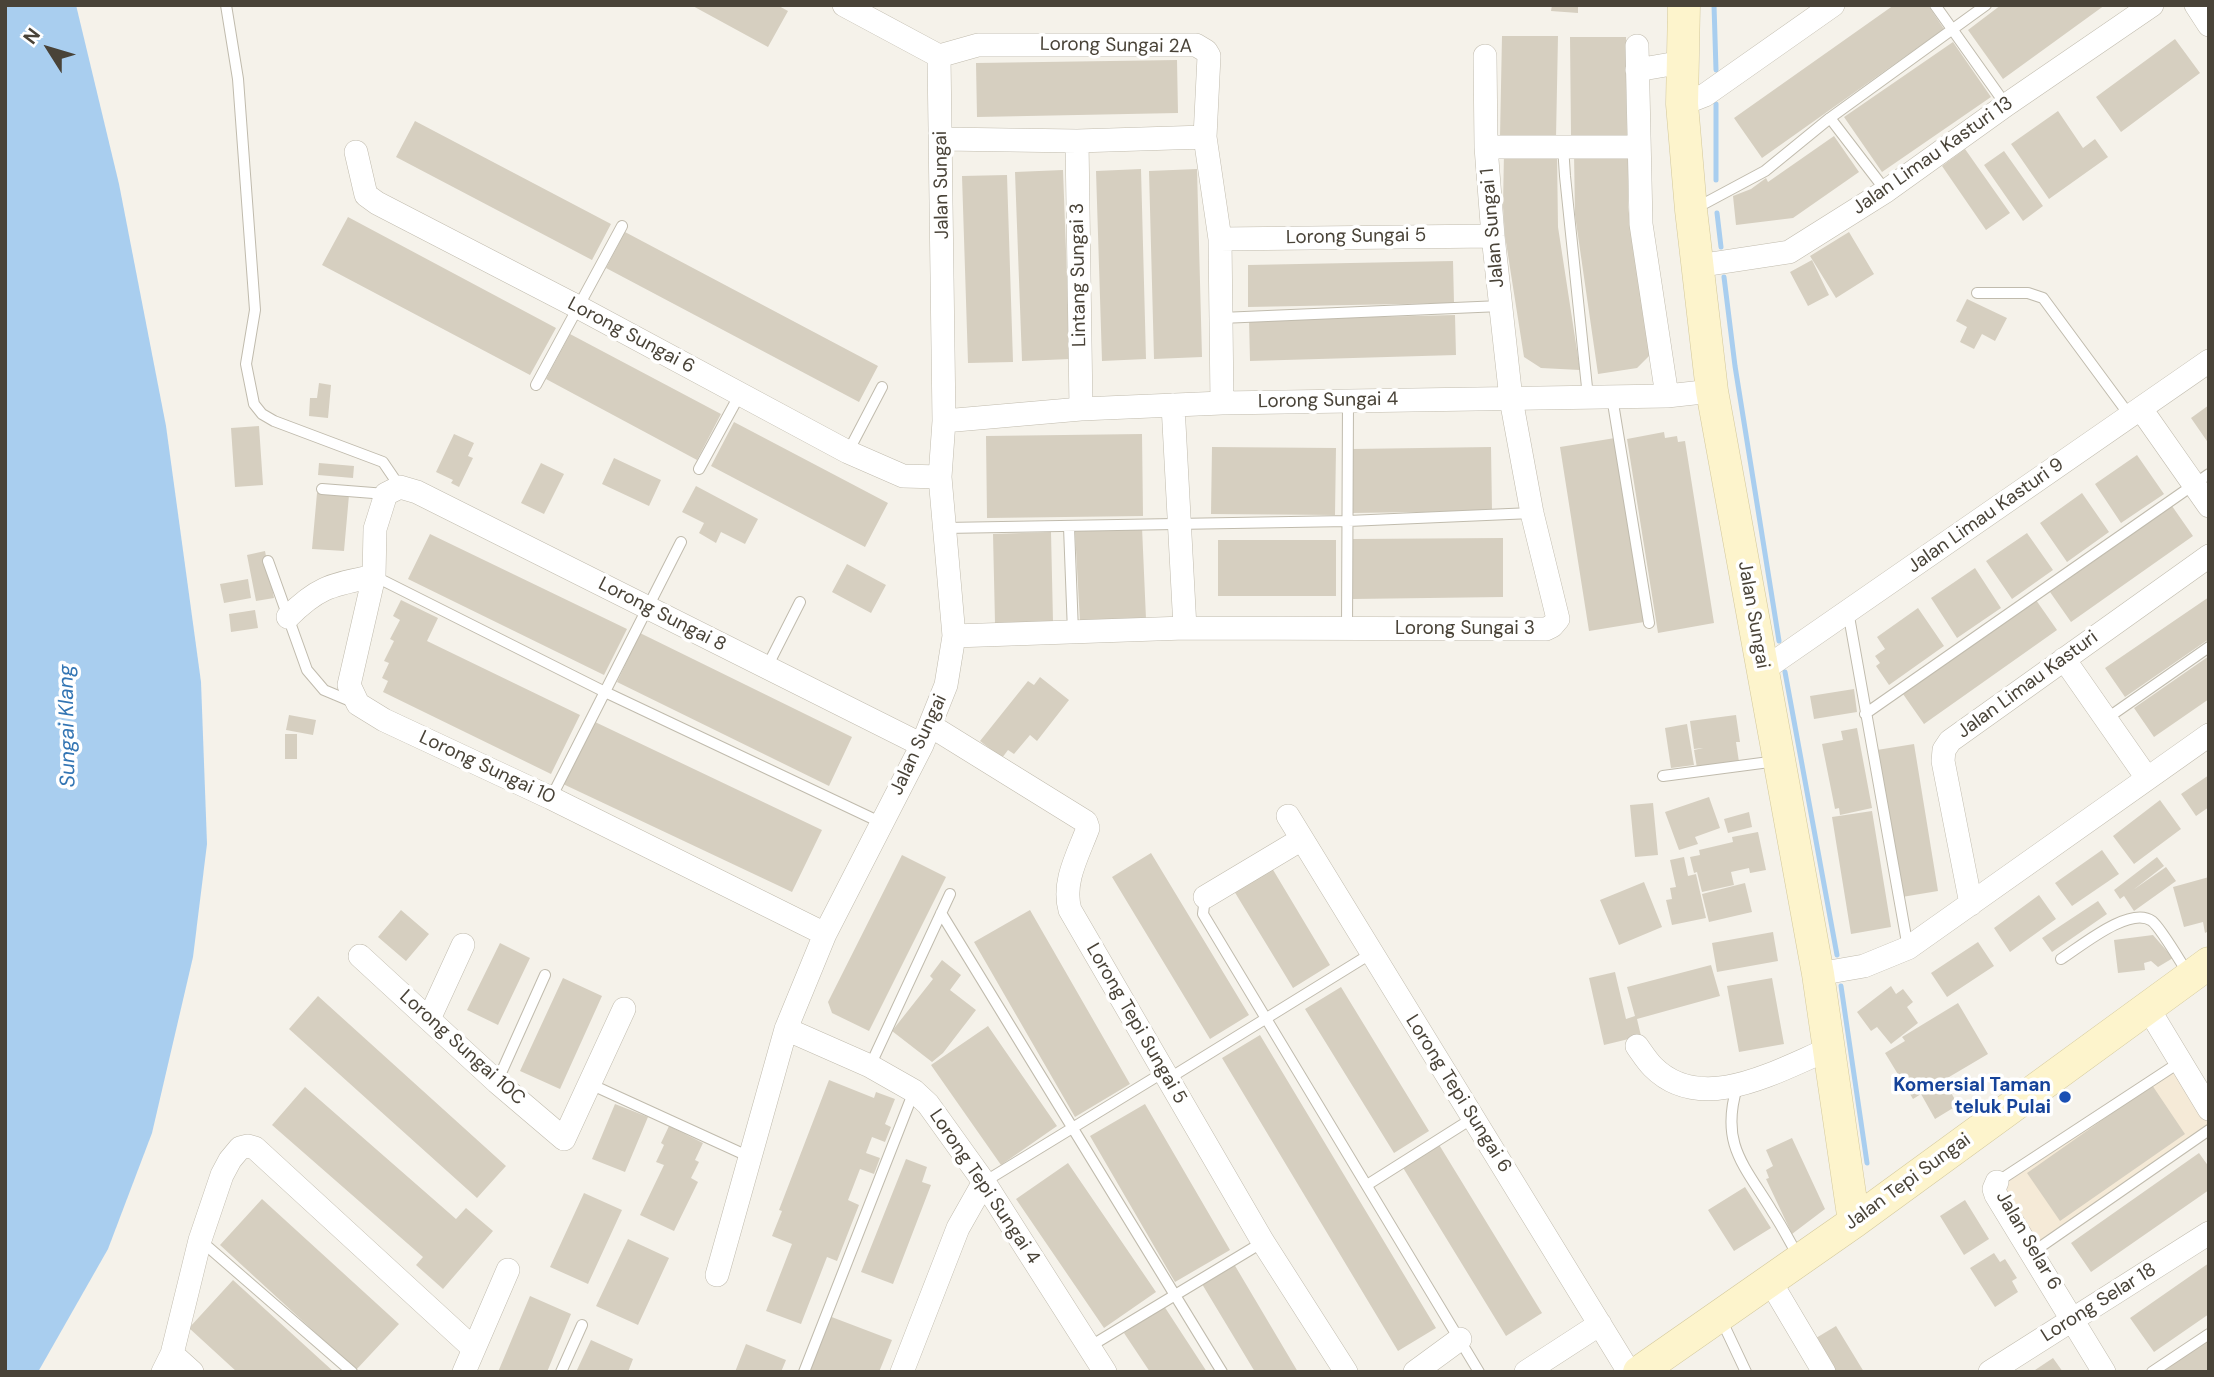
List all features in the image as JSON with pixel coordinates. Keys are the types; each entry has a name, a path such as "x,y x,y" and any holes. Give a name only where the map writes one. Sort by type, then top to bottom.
{"street":[{"path":"844,5 939,56"},
{"name":"Jalan Sungai","path":"1684,5 1682,104 1690,211 1712,391 1818,974 1854,1222"},
{"path":"1682,104 1705,94 1833,5"},
{"name":"Jalan Limau Kasturi 13","path":"1697,266 1789,252 1886,191 2152,5"},
{"path":"2196,5 2209,25"},
{"name":"Lorong Sungai 2A","path":"939,56 978,45 1195,44 1206,51 1209,57 1205,137 1220,239 1222,402"},
{"path":"1637,46 1641,224 1667,396"},
{"name":"Jalan Sungai","path":"717,1275 786,1029 825,934 927,735 946,685 954,636 940,477 944,421 939,56"},
{"name":"Jalan Sungai 1","path":"1485,56 1486,147 1510,398"},
{"path":"1637,70 1683,62"},
{"path":"942,139 1077,141 1205,137"},
{"name":"Lintang Sungai 3","path":"1077,141 1081,409"},
{"path":"1486,147 1639,146"},
{"name":"Lorong Sungai 6","path":"356,152 366,195 848,452 903,476 940,477"},
{"name":"Lorong Sungai 5","path":"1220,239 1493,236"},
{"name":"Jalan Limau Kasturi 9","path":"1763,670 2209,361"},
{"name":"Lorong Sungai 4","path":"944,421 1081,409 1222,402 1667,396 1712,391"},
{"name":"Lorong Sungai 3","path":"954,636 1185,628 1546,629 1558,618 1532,513 1510,398"},
{"path":"1172,405 1185,628"},
{"path":"2135,412 2201,479 2209,506"},
{"path":"358,704 349,685 373,576 375,529 393,490"},
{"name":"Lorong Sungai 8","path":"393,490 417,492 767,667 927,735"},
{"name":"Jalan Limau Kasturi","path":"1971,904 1943,761 1944,750 1950,741 2209,556"},
{"path":"288,617 306,600 329,586 373,576"},
{"path":"2064,659 2147,778"},
{"name":"Lorong Sungai 10","path":"358,704 384,720 551,798 825,934"},
{"name":"Lorong Tepi Sungai 5","path":"927,735 1086,822 1088,828 1067,885 1066,897 1070,911 1263,1242 1346,1372"},
{"path":"1818,974 1864,966 1908,948 2209,735"},
{"name":"Lorong Tepi Sungai 6","path":"1288,816 1629,1372"},
{"path":"1205,897 1302,839"},
{"path":"429,1019 463,945"},
{"name":"Lorong Sungai 10C","path":"360,956 497,1082 564,1139 590,1084"},
{"name":"Jalan Tepi Sungai","path":"1659,1366 1720,1317 2200,970"},
{"path":"2148,1008 2209,1109"},
{"path":"590,1084 624,1009"},
{"name":"Lorong Tepi Sungai 4","path":"786,1029 870,1066 914,1091 928,1104 984,1182 1105,1372"},
{"path":"1637,1046 1653,1067 1667,1078 1684,1086 1716,1089 1737,1087 1829,1049"},
{"path":"192,1372 168,1363 200,1240 222,1175 240,1148 248,1146 255,1148 474,1349"},
{"path":"902,1372 958,1228 984,1182"},
{"name":"Jalan Selar 6","path":"1997,1182 1994,1189 1996,1195 2105,1372"},
{"name":"Lorong Selar 18","path":"1990,1372 2209,1233"},
{"path":"464,1372 508,1270"},
{"path":"1770,1281 1824,1372"},
{"path":"1525,1372 1600,1324"},
{"path":"1415,1372 1461,1339"}],"lane":[{"path":"226,5 238,79 255,310 246,364 254,404 262,414 274,421 383,462 393,490 322,489"},
{"path":"1935,5 2006,105"},
{"path":"1690,211 1765,171 1830,118 1986,5"},
{"path":"1830,118 1886,191"},
{"path":"1563,146 1588,397"},
{"path":"536,385 622,226"},
{"path":"1978,293 2028,293 2043,298 2135,412"},
{"path":"1221,318 1501,306"},
{"path":"848,452 881,387"},
{"path":"699,469 740,394"},
{"path":"1612,397 1649,622"},
{"path":"1347,629 1348,401"},
{"path":"1865,714 2201,479"},
{"path":"945,528 1348,521 1532,513"},
{"path":"1069,527 1073,632"},
{"path":"551,798 681,542"},
{"path":"268,561 307,670 324,690 358,704"},
{"path":"373,576 605,692 882,823"},
{"path":"767,667 800,602"},
{"path":"1848,611 1908,948"},
{"path":"2106,719 2209,647"},
{"path":"1663,776 1780,761"},
{"path":"870,1066 950,894"},
{"path":"1205,897 1203,914 1479,1372"},
{"path":"941,913 1222,1372"},
{"path":"2061,960 2123,920 2140,916 2152,921 2200,970"},
{"path":"984,1182 1073,1126 1267,1019 1372,953"},
{"path":"497,1082 545,975"},
{"path":"1997,1182 2180,1062"},
{"path":"590,1084 751,1158"},
{"path":"1737,1087 1731,1108 1730,1126 1733,1140 1750,1178 1800,1260"},
{"path":"804,1372 914,1091"},
{"path":"1367,1185 1473,1118"},
{"path":"2033,1252 2209,1130"},
{"path":"200,1240 352,1372"},
{"path":"1089,1347 1263,1242"},
{"path":"1720,1317 1746,1372"},
{"path":"561,1372 582,1325"},
{"path":"2152,1372 2209,1334"}],"shaded area":[{"path":"2177,1070 2209,1125 2037,1244 2002,1190 2006,1183"}],"water":[{"name":"Sungai Klang","path":"5,5 76,5 119,184 166,426 201,682 207,844 193,957 152,1133 108,1249 38,1372 5,1372"}],"building":[{"path":"691,5 777,5 788,11 768,47"},
{"path":"1552,5 1578,5 1578,13 1551,11"},
{"path":"1894,5 1928,5 1944,29 1762,158 1734,118"},
{"path":"2001,5 2105,5 2003,79 1968,30"},
{"path":"1502,36 1558,36 1556,138 1500,137"},
{"path":"1570,37 1626,37 1627,136 1571,136"},
{"path":"2175,39 2200,73 2121,132 2096,97"},
{"path":"1953,42 1991,97 1882,172 1844,117"},
{"path":"1177,60 1178,113 977,117 976,63"},
{"path":"2058,111 2083,148 2095,139 2108,157 2049,199 2011,144"},
{"path":"415,121 611,224 592,260 396,157"},
{"path":"1834,136 1859,172 1793,218 1736,225 1733,196 1751,189 1766,178 1768,182"},
{"path":"1965,149 2010,213 1986,230 1942,166"},
{"path":"2004,151 2043,206 2023,221 1984,165"},
{"path":"1504,152 1557,153 1558,227 1580,370 1541,368 1524,357 1505,236"},
{"path":"1574,153 1628,154 1628,207 1650,355 1637,368 1598,374 1575,215"},
{"path":"1141,169 1146,359 1102,361 1096,171"},
{"path":"1197,169 1202,357 1154,359 1149,171"},
{"path":"1063,170 1070,359 1022,361 1015,172"},
{"path":"1007,175 1013,362 968,363 962,176"},
{"path":"348,217 556,328 530,375 322,265"},
{"path":"625,232 878,366 859,402 606,268"},
{"path":"1849,232 1874,274 1836,298 1810,256"},
{"path":"1812,260 1829,295 1808,306 1790,272"},
{"path":"1453,261 1454,303 1248,307 1248,265"},
{"path":"1967,299 2007,318 1995,341 1982,334 1974,349 1960,342 1967,327 1956,321"},
{"path":"1455,315 1456,355 1250,361 1249,320"},
{"path":"570,334 721,414 697,460 546,379"},
{"path":"319,383 331,385 328,418 309,416 310,398 317,398"},
{"path":"2209,405 2209,444 2191,418"},
{"path":"734,422 888,503 865,547 711,466"},
{"path":"259,426 263,485 235,487 231,428"},
{"path":"1664,432 1665,438 1677,436 1678,442 1685,441 1714,623 1658,633 1627,439"},
{"path":"454,434 474,443 468,456 473,458 459,487 451,483 453,480 436,472"},
{"path":"1142,434 1143,516 987,518 986,436"},
{"path":"1615,438 1644,622 1589,631 1560,447"},
{"path":"1212,447 1336,448 1335,515 1211,514"},
{"path":"1491,447 1492,511 1352,513 1352,449"},
{"path":"2137,455 2164,494 2121,523 2095,484"},
{"path":"614,458 661,480 649,506 602,484"},
{"path":"319,463 354,466 353,478 318,475"},
{"path":"541,463 564,474 544,514 521,503"},
{"path":"696,486 758,519 745,544 721,532 716,543 699,533 704,523 682,512"},
{"path":"317,493 349,495 344,551 312,549"},
{"path":"2082,493 2109,532 2067,562 2040,523"},
{"path":"2172,506 2193,536 2071,622 2050,592"},
{"path":"1142,527 1146,619 1080,622 1075,531"},
{"path":"1051,532 1053,622 995,623 993,534"},
{"path":"2027,533 2053,570 2012,599 1986,561"},
{"path":"430,534 627,629 604,675 408,579"},
{"path":"1503,538 1503,597 1353,599 1352,539"},
{"path":"1218,540 1336,540 1336,596 1218,596"},
{"path":"265,551 274,598 256,601 247,555"},
{"path":"847,564 886,585 871,613 832,592"},
{"path":"1975,568 2001,608 1957,638 1931,598"},
{"path":"248,579 251,598 224,603 220,584"},
{"path":"2209,597 2209,639 2125,697 2105,668"},
{"path":"401,600 438,618 427,641 580,715 551,774 383,692 388,681 382,678 389,663 384,661 394,641 390,639 400,620 393,616"},
{"path":"2036,600 2057,630 1924,724 1903,694"},
{"path":"1918,608 1944,646 1889,685 1876,666 1880,663 1875,656 1885,649 1877,637"},
{"path":"255,610 258,628 231,632 229,614"},
{"path":"640,633 852,737 829,786 617,682"},
{"path":"2209,656 2209,699 2154,737 2134,708"},
{"path":"1040,677 1069,700 1037,741 1030,735 1014,754 1008,750 1002,758 980,741 1028,681 1034,685"},
{"path":"1854,689 1857,712 1814,719 1810,696"},
{"path":"289,715 316,720 313,735 286,730"},
{"path":"1736,715 1740,742 1736,742 1739,762 1697,768 1694,750 1703,748 1694,749 1690,721"},
{"path":"593,721 822,830 792,892 563,784"},
{"path":"1687,724 1694,765 1671,768 1665,728"},
{"path":"1857,728 1872,808 1840,815 1839,808 1835,809 1822,744 1843,740 1841,731"},
{"path":"285,734 297,734 297,759 285,759"},
{"path":"1914,744 1938,891 1902,897 1877,750"},
{"path":"2209,775 2209,807 2196,816 2181,794"},
{"path":"1709,797 1720,828 1695,837 1698,844 1679,850 1665,812"},
{"path":"2160,800 2181,829 2134,864 2113,836"},
{"path":"1653,803 1658,855 1635,857 1630,805"},
{"path":"1872,811 1891,927 1851,934 1832,817"},
{"path":"1749,812 1752,827 1728,833 1724,819"},
{"path":"1758,832 1766,870 1750,873 1749,868 1731,872 1734,885 1702,892 1690,857 1700,855 1699,850 1733,842 1732,837"},
{"path":"2102,850 2119,874 2072,906 2055,883"},
{"path":"1151,853 1249,1015 1210,1039 1112,877"},
{"path":"902,855 946,877 869,1031 832,1013 828,1002"},
{"path":"1684,857 1688,876 1696,874 1706,918 1672,925 1666,900 1672,899 1670,888 1676,887 1670,860"},
{"path":"2157,857 2164,866 2133,890 2166,867 2176,881 2134,911 2124,896 2120,899 2114,890"},
{"path":"1269,863 1330,965 1293,988 1231,886"},
{"path":"2209,877 2209,931 2205,933 2203,922 2184,927 2173,887"},
{"path":"1644,882 1662,927 1619,945 1600,900"},
{"path":"1745,883 1752,912 1709,922 1702,894"},
{"path":"2039,895 2056,919 2010,952 1994,928"},
{"path":"2098,901 2107,914 2052,952 2042,938"},
{"path":"401,910 429,934 406,961 378,937"},
{"path":"1030,910 1130,1084 1075,1117 974,942"},
{"path":"1773,932 1778,961 1717,972 1712,943"},
{"path":"2153,935 2173,958 2158,967 2151,961 2144,963 2145,970 2118,973 2114,940"},
{"path":"1978,942 1994,966 1947,997 1931,973"},
{"path":"500,943 530,958 498,1025 467,1010"},
{"path":"942,960 961,975 950,990 976,1010 943,1053 932,1062 892,1031 933,979 930,976"},
{"path":"1711,965 1720,996 1637,1019 1641,1036 1604,1045 1589,978 1615,972 1626,1019 1635,1016 1627,987"},
{"path":"563,978 602,996 560,1089 520,1071"},
{"path":"1772,978 1784,1044 1739,1052 1727,986"},
{"path":"1891,986 1896,994 1903,989 1913,1002 1907,1007 1918,1023 1891,1044 1877,1027 1871,1031 1857,1012"},
{"path":"1341,987 1429,1131 1394,1153 1305,1009"},
{"path":"318,996 506,1166 477,1198 289,1029"},
{"path":"1958,1003 1988,1054 1944,1080 1958,1105 1935,1119 1921,1094 1913,1099 1885,1053 1905,1041 1902,1037"},
{"path":"988,1026 1057,1126 1001,1165 931,1065"},
{"path":"1260,1035 1436,1328 1398,1351 1222,1058"},
{"path":"829,1080 874,1098 876,1092 895,1099 885,1124 891,1127 885,1142 872,1137 866,1153 880,1158 874,1174 860,1169 848,1200 859,1205 837,1261 827,1257 801,1324 766,1311 792,1244 772,1236 782,1211 779,1210"},
{"path":"2152,1085 2185,1134 2060,1221 2027,1173"},
{"path":"305,1087 456,1219 466,1208 493,1231 443,1289 416,1265 423,1257 272,1125"},
{"path":"615,1104 648,1117 625,1172 592,1159"},
{"path":"1145,1104 1230,1250 1175,1282 1090,1136"},
{"path":"669,1126 703,1143 695,1160 699,1162 691,1178 698,1182 674,1231 640,1215 664,1165 656,1162"},
{"path":"1792,1138 1825,1209 1792,1234 1766,1179 1769,1178 1766,1170 1773,1166 1766,1150"},
{"path":"1438,1143 1542,1313 1506,1336 1402,1166"},
{"path":"2199,1153 2209,1167 2209,1190 2091,1272 2071,1243"},
{"path":"906,1159 927,1167 922,1182 931,1185 893,1284 861,1272"},
{"path":"1068,1163 1156,1292 1104,1328 1016,1199"},
{"path":"1745,1187 1771,1228 1734,1251 1708,1210"},
{"path":"584,1193 622,1210 588,1284 550,1267"},
{"path":"262,1199 399,1324 356,1370 220,1245"},
{"path":"1965,1200 1989,1239 1964,1255 1940,1216"},
{"path":"628,1239 669,1258 638,1325 596,1306"},
{"path":"1994,1253 2000,1262 2005,1259 2017,1278 2012,1281 2018,1292 1995,1307 1970,1268"},
{"path":"2209,1263 2209,1314 2154,1352 2130,1318"},
{"path":"1234,1264 1298,1372 1255,1372 1202,1284"},
{"path":"233,1280 334,1372 237,1372 189,1328"},
{"path":"530,1296 571,1314 547,1372 498,1372"},
{"path":"1164,1306 1207,1372 1150,1372 1124,1333"},
{"path":"829,1316 892,1340 879,1372 807,1372"},
{"path":"1836,1326 1864,1372 1830,1372 1811,1341"},
{"path":"2209,1339 2209,1372 2163,1372 2180,1359"},
{"path":"591,1340 633,1359 628,1372 576,1372"},
{"path":"746,1344 786,1360 781,1372 735,1372"},
{"path":"2053,1358 2063,1372 2032,1372"}],"waterway":[{"path":"1714,5 1716,70"},
{"path":"1716,104 1716,180"},
{"path":"1717,213 1721,247"},
{"path":"1724,277 1735,366 1779,641"},
{"path":"1785,672 1837,955"},
{"path":"1841,986 1867,1163"}],"place":[{"name":"Komersial Taman teluk Pulai","path":"2065,1097"}]}
